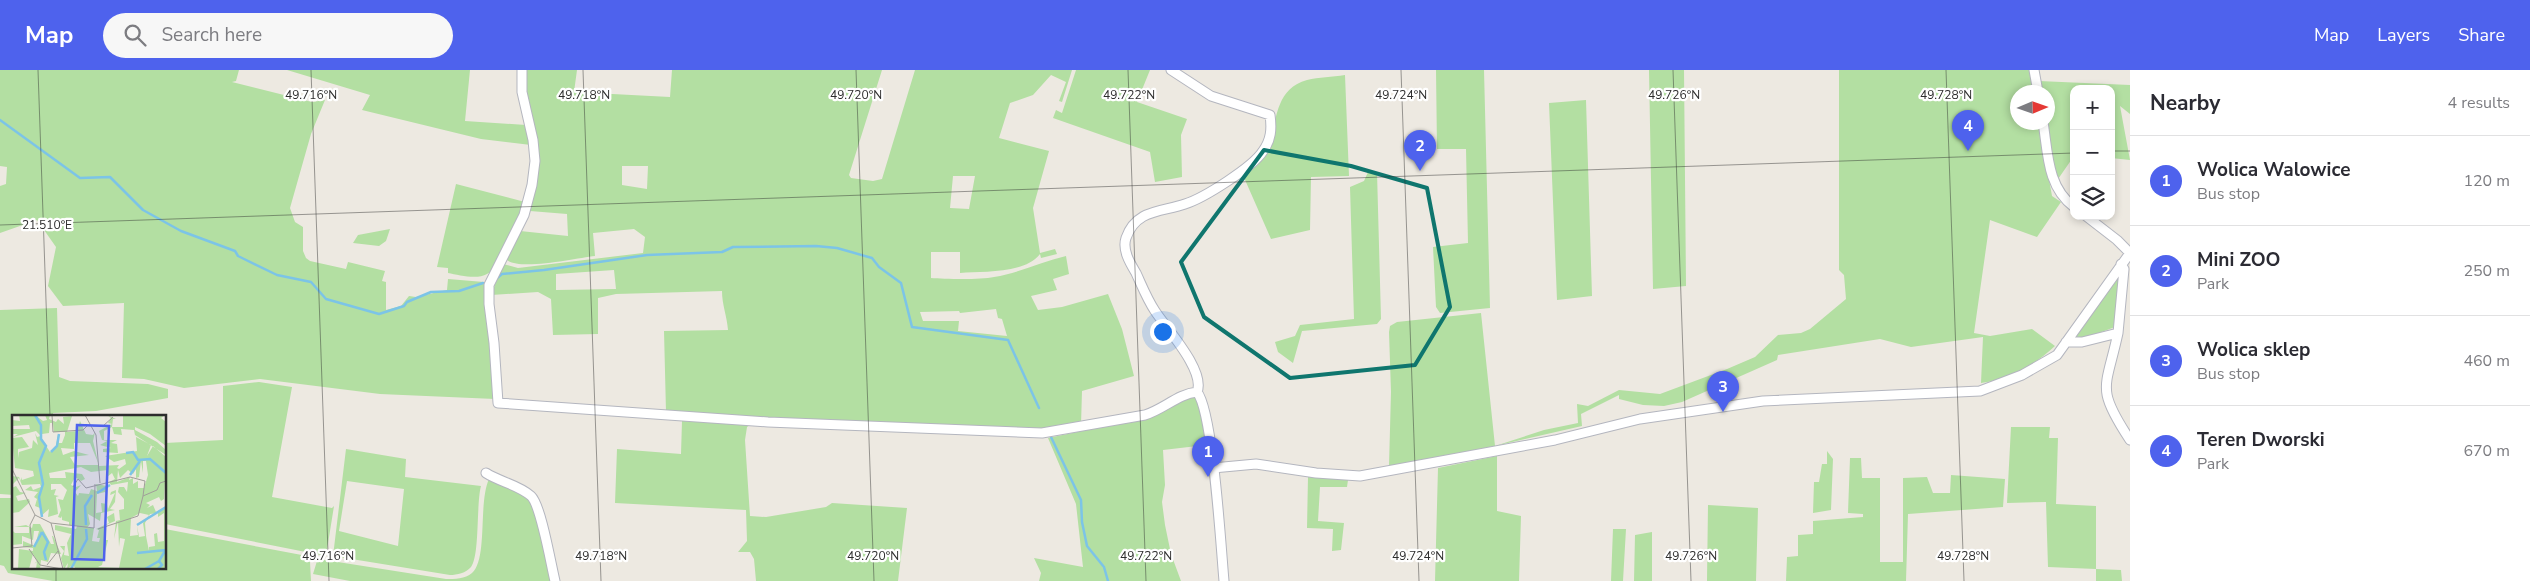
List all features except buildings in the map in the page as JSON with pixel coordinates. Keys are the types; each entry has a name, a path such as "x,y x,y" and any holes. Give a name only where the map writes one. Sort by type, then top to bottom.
{"street":[{"path":"522,70 522,92 533,140 535,161 532,185 524,215 489,285 498,402 705,419 1042,433 1145,415 1161,409 1181,396 1197,392"},
{"path":"1172,70 1208,94 1270,116 1272,126 1271,137 1262,153 1244,168 1212,191 1185,204 1142,216 1126,239 1126,253 1153,309 1192,363 1200,383 1197,392 1203,402 1213,468 1224,581"},
{"path":"2034,70 2037,85"},
{"path":"2044,130 2052,178 2063,199 2070,204"},
{"path":"1213,468 1256,464 1316,473 1360,476 1555,440 1640,419 1763,401 1980,391 2022,375 2057,355 2130,253 2091,220"},
{"path":"2121,264 2124,269 2118,333 2105,387 2114,415 2130,440"},
{"path":"2066,342 2082,342 2118,333"},
{"path":"486,473 533,497 539,513 555,581"}],"highlighted area":[{"path":"1264,150 1351,166 1427,188 1450,307 1415,365 1290,378 1204,317 1181,262"}],"green space":[{"path":"0,70 239,70 236,81 232,82 312,102 325,100 311,134 290,208 295,222 303,227 303,251 306,258 310,261 346,269 348,262 385,271 382,281 386,282 386,310 401,306 409,296 416,297 447,290 448,279 484,282 486,284 495,399 380,394 260,379 184,388 144,379 122,378 124,303 63,306 48,286 56,247 37,220 0,233 0,186 6,184 7,167 0,166"},
{"path":"287,70 470,70 465,121 526,125 531,145 481,139 362,110 370,95"},
{"path":"527,70 577,70 574,92 670,97 672,70 882,70 849,175 851,178 873,181 882,179 915,70 1072,70 1062,102 1059,101 1066,82 1051,75 1033,95 1010,103 999,138 1049,151 1033,208 1040,253 1055,249 1057,254 1041,258 1040,254 1024,265 1014,268 960,273 960,252 931,252 931,278 988,278 1012,273 1066,256 1069,274 1053,279 1057,290 1031,296 1038,310 1062,307 1108,294 1122,329 1134,376 1082,391 1081,425 1044,430 735,418 666,412 664,331 728,330 722,291 616,294 598,298 598,334 553,335 551,299 538,292 491,295 503,264 518,268 643,253 645,237 634,229 593,233 595,256 536,264 514,263 507,260 520,231 568,236 567,214 530,211 538,170 524,91","holes":["622,166 648,166 647,189 622,185","953,176 975,176 969,209 950,208","614,270 616,289 556,290 556,274","996,309 998,318 1002,319 1007,336 958,331 959,321 923,321 920,312 959,311 960,313"]},
{"path":"1076,70 1150,70 1137,102 1187,119 1181,135 1182,177 1155,182 1150,152 1053,118 1056,110 1062,113"},
{"path":"1436,70 1484,70 1490,308 1440,313 1436,307 1433,247 1468,243 1466,149 1437,149"},
{"path":"1649,70 1684,70 1686,286 1653,289"},
{"path":"1839,70 2030,70 2033,85 2010,85 2010,130 2040,130 2052,196 2061,202 2037,237 1990,220 1974,333 1990,336 2032,329 2055,346 2038,360 2012,375 1981,383 1983,337 1911,347 1880,339 1778,355 1777,360 1682,402 1664,406 1643,405 1619,399 1619,395 1581,414 1582,426 1495,446 1544,430 1578,423 1577,404 1588,406 1619,390 1660,394 1727,369 1755,357 1778,335 1801,333 1810,329 1846,299 1844,275 1839,270"},
{"path":"1345,75 1349,176 1311,177 1310,230 1271,239 1242,173 1263,156 1268,146 1281,102 1295,85 1316,78"},
{"path":"2039,81 2130,85 2130,114 2120,106 2130,160 2115,158 2115,85 2070,85 2070,162 2056,182 2047,130 2055,130 2055,85 2040,85"},
{"path":"1586,100 1592,296 1557,300 1549,103"},
{"path":"1368,172 1377,172 1381,319 1377,324 1302,331 1293,363 1278,352 1275,342 1295,336 1300,325 1354,319 1350,187 1364,181"},
{"path":"456,184 525,202 504,252 493,269 483,276 457,275 448,273 448,268 437,267"},
{"path":"390,229 386,241 379,246 353,243 358,235"},
{"path":"2121,268 2115,327 2080,340 2075,338"},
{"path":"57,308 59,377 70,381 148,384 168,389 168,398 96,411 53,413 53,415 12,415 12,495 0,494 0,310"},
{"path":"1481,313 1495,446 1389,466 1390,326 1397,322"},
{"path":"259,382 292,387 272,497 332,508 334,506 326,556 166,524 166,443 223,440 223,386"},
{"path":"1194,396 1202,411 1206,445 1163,450 1165,485 1162,502 1165,525 1171,554 1181,581 1039,581 1041,573 1034,558 1083,567 1076,504 1048,438 1154,416 1181,399"},
{"path":"682,421 751,424 747,427 745,440 750,516 766,517 826,507 832,503 907,508 898,581 756,581 754,559 750,552 738,552 747,541 746,510 615,503 617,449 681,454"},
{"path":"2011,427 2050,427 2049,438 2058,438 2056,504 2096,506 2096,569 2048,567 2046,502 2007,503"},
{"path":"346,449 406,459 405,477 481,486 476,552 471,567 464,572 450,575 333,556","holes":["347,481 404,489 398,546 339,531"]},
{"path":"1827,451 1833,459 1831,510 1813,513 1814,482 1819,482 1822,464 1827,464"},
{"path":"1497,456 1497,511 1521,516 1519,581 1435,581 1438,468"},
{"path":"1850,458 1861,458 1862,478 1880,478 1880,562 1903,562 1903,478 1927,477 1933,493 1950,493 1951,475 2005,479 2003,507 1908,514 1906,581 1786,581 1787,557 1798,556 1798,535 1813,534 1813,521 1863,517 1863,514 1848,513"},
{"path":"1308,477 1348,480 1347,487 1320,487 1318,521 1344,523 1341,550 1332,551 1333,529 1307,528"},
{"path":"489,479 526,494 534,503 553,581 350,581 313,574 317,561 325,560 446,579 469,575 477,566 480,556 484,502"},
{"path":"0,498 12,498 12,568 166,568 166,529 307,556 310,562 311,581 53,581 8,573 4,566 0,565"},
{"path":"1708,505 1758,508 1756,581 1707,581"},
{"path":"1613,529 1626,529 1623,581 1611,581"},
{"path":"1652,532 1652,581 1634,581 1635,535"},
{"path":"2096,569 2121,570 2122,581 2096,581"}],"waterway":[{"path":"0,120 80,178 110,177 143,210 181,231 235,251 238,256 277,275 311,282 326,299 379,314 404,306 407,302 431,292 459,291 483,283"},
{"path":"496,279 502,274 647,255 722,252 733,247 816,246 837,248 872,258 879,267 901,283 912,327 1008,340 1039,408"},
{"path":"1051,437 1081,500 1082,522 1087,546 1104,567 1108,581"}],"place":[{"name":"Teren Dworski","path":"1968,151"},
{"name":"Mini ZOO","path":"1420,171"},
{"name":"Wolica sklep","path":"1723,412"},
{"name":"Wolica Walowice","path":"1208,477"}]}
